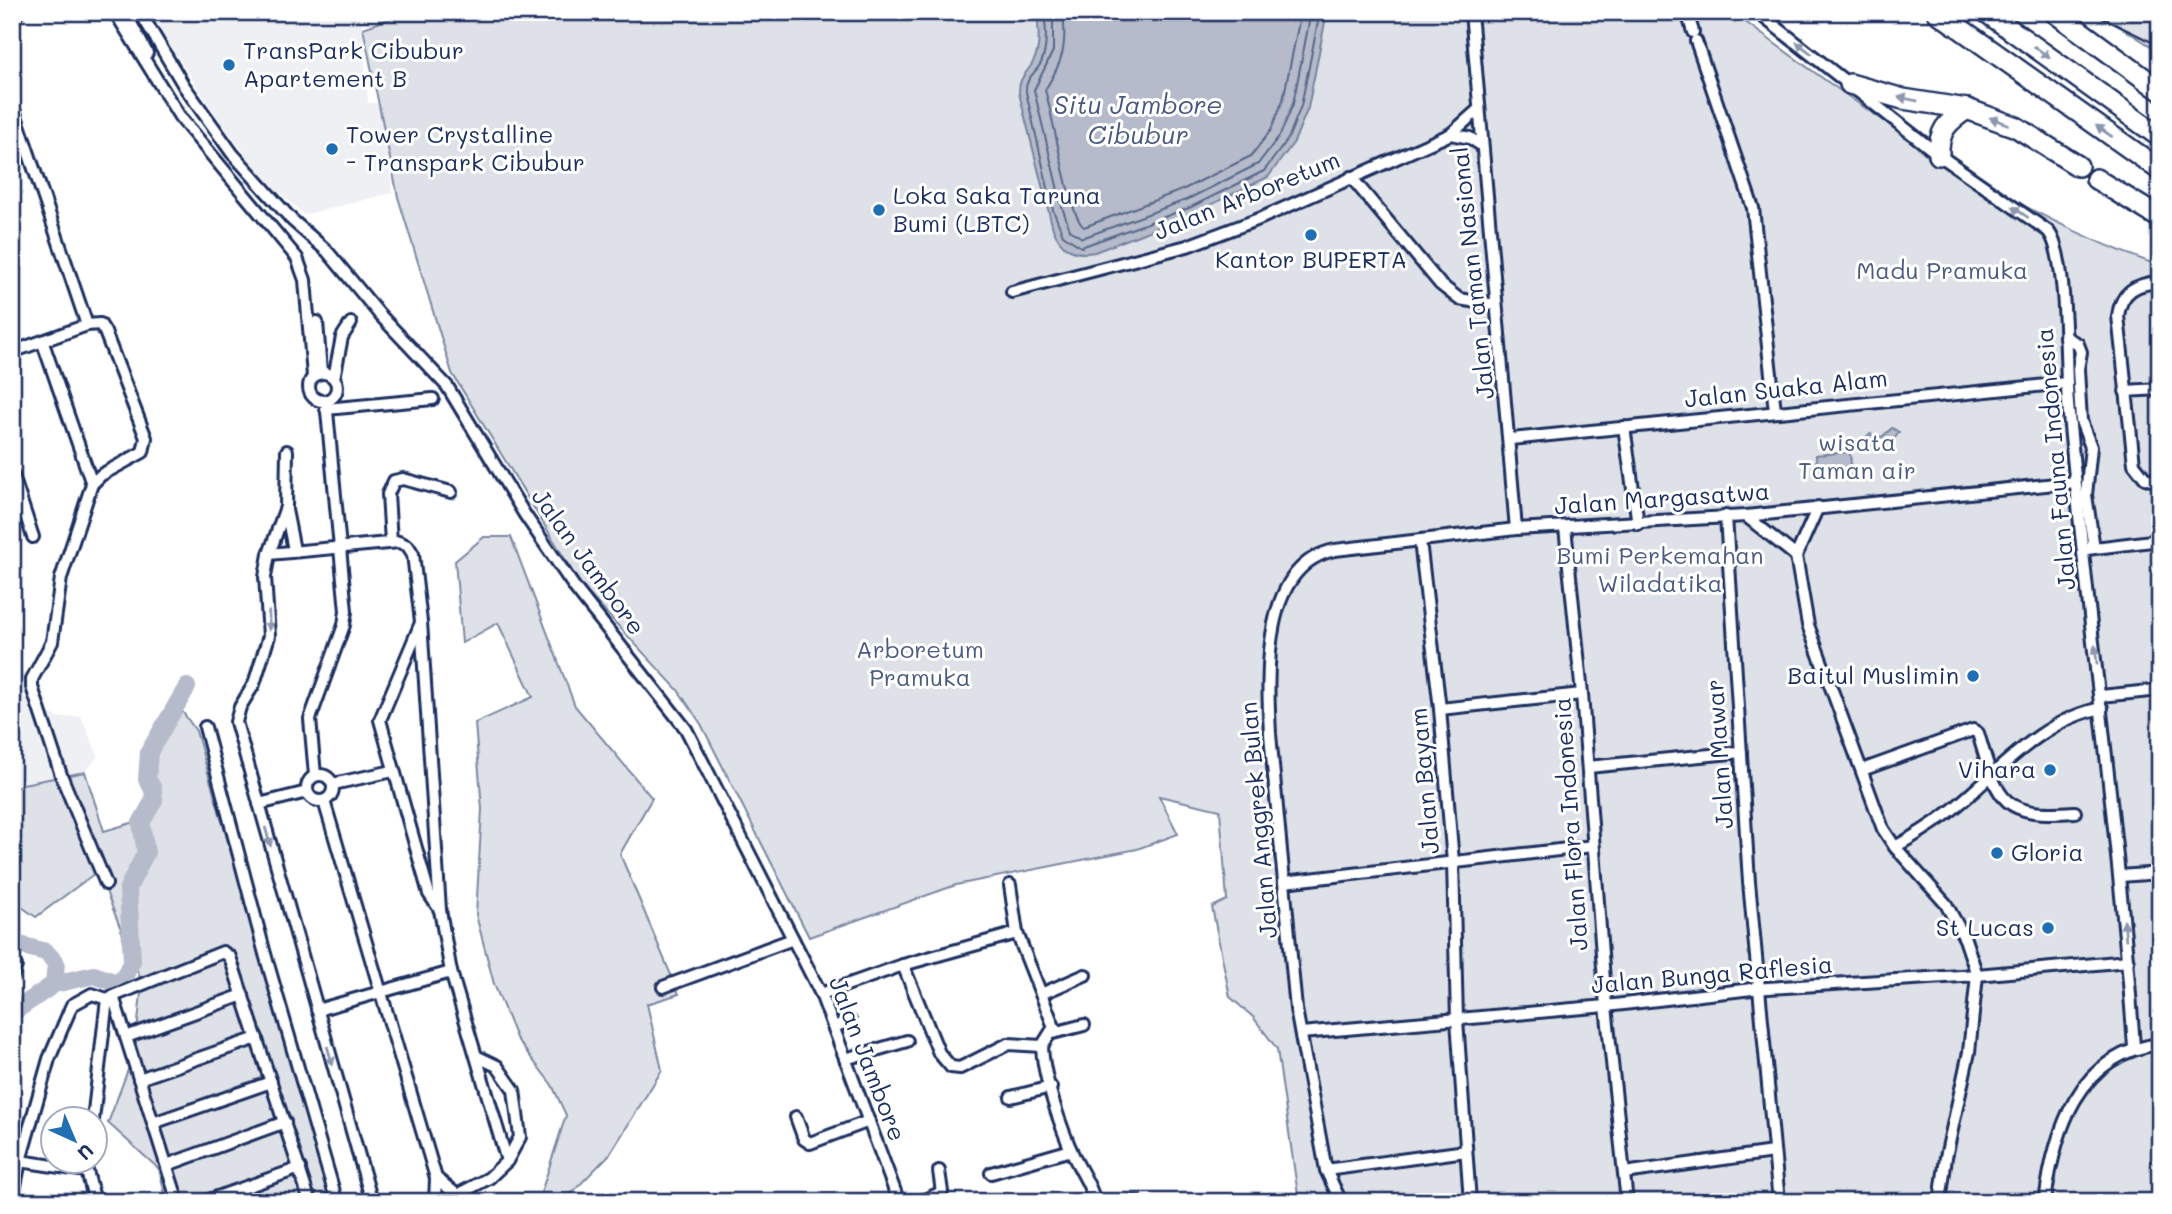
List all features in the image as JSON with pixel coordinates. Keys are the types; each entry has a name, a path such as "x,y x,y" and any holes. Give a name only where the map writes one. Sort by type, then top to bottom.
{"highway":[{"path":"1937,12 2160,170"},
{"path":"1986,12 2160,137"},
{"path":"2039,12 2160,85"},
{"path":"2054,12 2160,90"},
{"path":"1850,83 1903,99 1967,108 2016,127 2078,166"},
{"path":"1939,155 1938,139 1943,128 1967,108"},
{"path":"2096,179 2160,218"}],"street":[{"name":"Jalan Jambore","path":"140,12 184,86 232,153 292,220 327,251 454,396 525,515 575,588 649,680 694,742 821,994 900,1202"},
{"name":"Jalan Taman Nasional","path":"1471,12 1481,145 1511,439 1516,529"},
{"path":"1687,12 1753,208 1775,411"},
{"name":"Jalan Fauna Indonesia","path":"1757,12 1939,155 2052,235 2062,285 2066,383 2075,482 2089,548 2134,1047"},
{"path":"119,13 180,117 297,258 305,280 317,374 308,384 310,393 326,405 433,399"},
{"path":"12,104 87,325"},
{"name":"Jalan Arboretum","path":"1012,292 1187,246 1282,210 1451,134 1479,109"},
{"path":"1451,134 1470,138 1481,145"},
{"path":"1351,177 1440,284 1459,299 1496,304"},
{"path":"2160,282 2132,289 2119,303 2134,464 2145,478 2160,483"},
{"path":"12,352 97,323 104,328 146,443 138,456 101,475 92,484 61,578 52,642 32,679 32,687 61,775 106,884"},
{"path":"315,775 310,719 344,625 342,546 326,405 336,391 334,378 342,337 351,323"},
{"path":"2065,337 2078,344 2081,352 2078,384 2081,421 2091,447 2086,495 2089,548 2160,540"},
{"path":"43,342 92,484"},
{"path":"317,374 334,378"},
{"name":"Jalan Suaka Alam","path":"1511,439 2066,383"},
{"path":"2126,395 2160,389"},
{"path":"2126,395 2160,397"},
{"path":"1624,427 1638,524"},
{"path":"287,451 286,507 294,550"},
{"path":"12,473 33,537"},
{"path":"391,542 388,494 394,481 403,479 451,492"},
{"name":"Jalan Margasatwa","path":"1420,541 1516,529 1746,516 2075,482"},
{"path":"286,507 269,554 265,577 269,636 254,684 240,707 236,722 372,1202"},
{"path":"1818,508 1796,556 1808,625 1883,829 1895,847 1946,904 1965,939 1977,975 1969,1052 1946,1157 1940,1202"},
{"name":"Jalan Mawar","path":"1726,516 1741,752 1779,1202"},
{"path":"1746,516 1796,556"},
{"name":"Jalan Flora Indonesia","path":"1565,527 1582,694 1606,1006 1627,1202"},
{"name":"Jalan Bayam","path":"1420,541 1440,709 1453,862 1457,1020 1470,1202"},
{"name":"Jalan Anggrek Bulan","path":"1340,1202 1326,1170 1301,1033 1284,882 1269,706 1273,635 1282,595 1300,567 1324,552 1420,541"},
{"path":"269,554 391,542 405,544 413,554 421,622 440,910 451,972 507,1161"},
{"path":"421,622 380,720 429,894 440,910"},
{"path":"1895,847 1956,806 1990,775 2058,723 2102,702 2160,690"},
{"path":"1440,709 1582,694"},
{"path":"205,727 265,954 337,1202"},
{"path":"1862,769 1973,730 1978,733 1990,775 2004,797 2021,811 2032,814 2075,812"},
{"path":"1588,767 1741,752"},
{"path":"333,784 393,771"},
{"path":"307,792 309,779 315,775 326,775 333,784 332,793 324,801"},
{"path":"259,804 307,792"},
{"path":"307,792 315,800 324,801"},
{"path":"324,801 436,1178 435,1202"},
{"path":"1284,882 1593,846"},
{"path":"2120,876 2160,873"},
{"path":"1010,885 1017,933 1055,1027 1042,1046"},
{"path":"821,994 903,965 1017,933"},
{"path":"663,987 793,939"},
{"path":"14,1200 20,1161 48,1059 72,1005 92,994 110,998 223,952 230,957 310,1202"},
{"path":"12,960 16,966 12,976"},
{"name":"Jalan Bunga Raflesia","path":"1301,1033 1606,1006 1760,989 1977,975 2128,961"},
{"path":"903,965 939,1053 951,1068 960,1068 1008,1044 1042,1046"},
{"path":"317,1010 451,972"},
{"path":"1041,994 1085,975"},
{"path":"126,1037 243,995"},
{"path":"110,998 126,1037 178,1202"},
{"path":"95,1106 110,998"},
{"path":"833,1027 850,1021"},
{"path":"1053,1033 1084,1025"},
{"path":"139,1079 257,1038"},
{"path":"845,1059 907,1041"},
{"path":"2045,1202 2049,1170 2061,1127 2079,1092 2103,1066 2134,1047 2160,1044"},
{"path":"1042,1046 1051,1087 1071,1150 1091,1187 1095,1202"},
{"path":"444,1202 489,1178 507,1161 520,1137 514,1090 497,1066 478,1057"},
{"path":"153,1123 271,1082"},
{"path":"1011,1097 1051,1087"},
{"path":"796,1117 804,1139 810,1143 869,1121"},
{"path":"167,1165 285,1122"},
{"path":"991,1173 1071,1150"},
{"path":"1326,1170 1466,1151"},
{"path":"1624,1173 1773,1152"},
{"path":"20,1161 38,1162"},
{"path":"203,1202 300,1168"},
{"path":"920,1202 943,1192 939,1171"},
{"path":"90,1176 95,1202"},
{"path":"436,1178 457,1195"},
{"path":"1128,1202 1137,1202"}],"shaded area":[{"path":"148,12 361,12 368,103 383,103 392,193 304,215 266,180 221,123"},
{"path":"21,670 30,703 59,718 81,716 98,756 85,772 23,784 12,791 12,673"}],"green space":[{"name":"Bumi Perkemahan Wiladatika","path":"410,12 1732,12 1884,121 1990,187 2045,217 2160,266 2160,1202 1299,1202 1277,1049 1253,1017 1230,997 1212,907 1227,900 1220,810 1159,796 1178,834 1137,849 956,885 809,937 701,724 678,690 582,587 452,373 398,197 363,28"},
{"path":"2097,12 2160,12 2160,52"},
{"path":"484,537 511,537 575,706 652,798 620,854 679,994 647,1004 662,1070 610,1154 563,1202 538,1202 566,1115 552,1085 516,1038 494,984 476,915 482,809 475,723 533,697 498,623 462,643 455,561"},
{"path":"182,711 196,731 332,1202 167,1202 159,1169 108,1123 135,1051 142,983 98,871 36,917 12,900 12,791 23,784 85,772 104,831 149,818 154,743"}],"water":[{"name":"Situ Jambore Cibubur","path":"1037,12 1327,12 1308,108 1294,142 1268,177 1192,214 1095,252 1081,253 1064,246 1053,229 1019,93 1020,82 1037,53"},
{"path":"1892,428 1899,432 1892,442 1873,448 1866,437 1870,434 1882,437"},
{"path":"1850,452 1852,476 1817,478 1816,455"}],"waterway":[{"path":"12,1013 54,984 94,975 117,983 124,977 132,961 128,888 146,852 141,823 154,800 153,789 147,779 149,752 187,687"},
{"path":"12,943 46,952 56,963 54,984"}],"tram line":[{"path":"2090,12 2160,46"}],"place":[{"name":"TransPark Cibubur Apartement B","path":"229,65"},
{"name":"Tower Crystalline - Transpark Cibubur","path":"332,149"},
{"name":"Loka Saka Taruna Bumi (LBTC)","path":"879,210"},
{"name":"Kantor BUPERTA","path":"1311,235"},
{"name":"Baitul Muslimin","path":"1973,676"},
{"name":"Vihara","path":"2050,770"},
{"name":"Gloria","path":"1997,853"},
{"name":"St Lucas","path":"2048,928"}],"park label":[{"name":"Madu Pramuka","path":"1942,271"},
{"name":"wisata Taman air","path":"1857,457"},
{"name":"Arboretum Pramuka","path":"920,664"}]}
